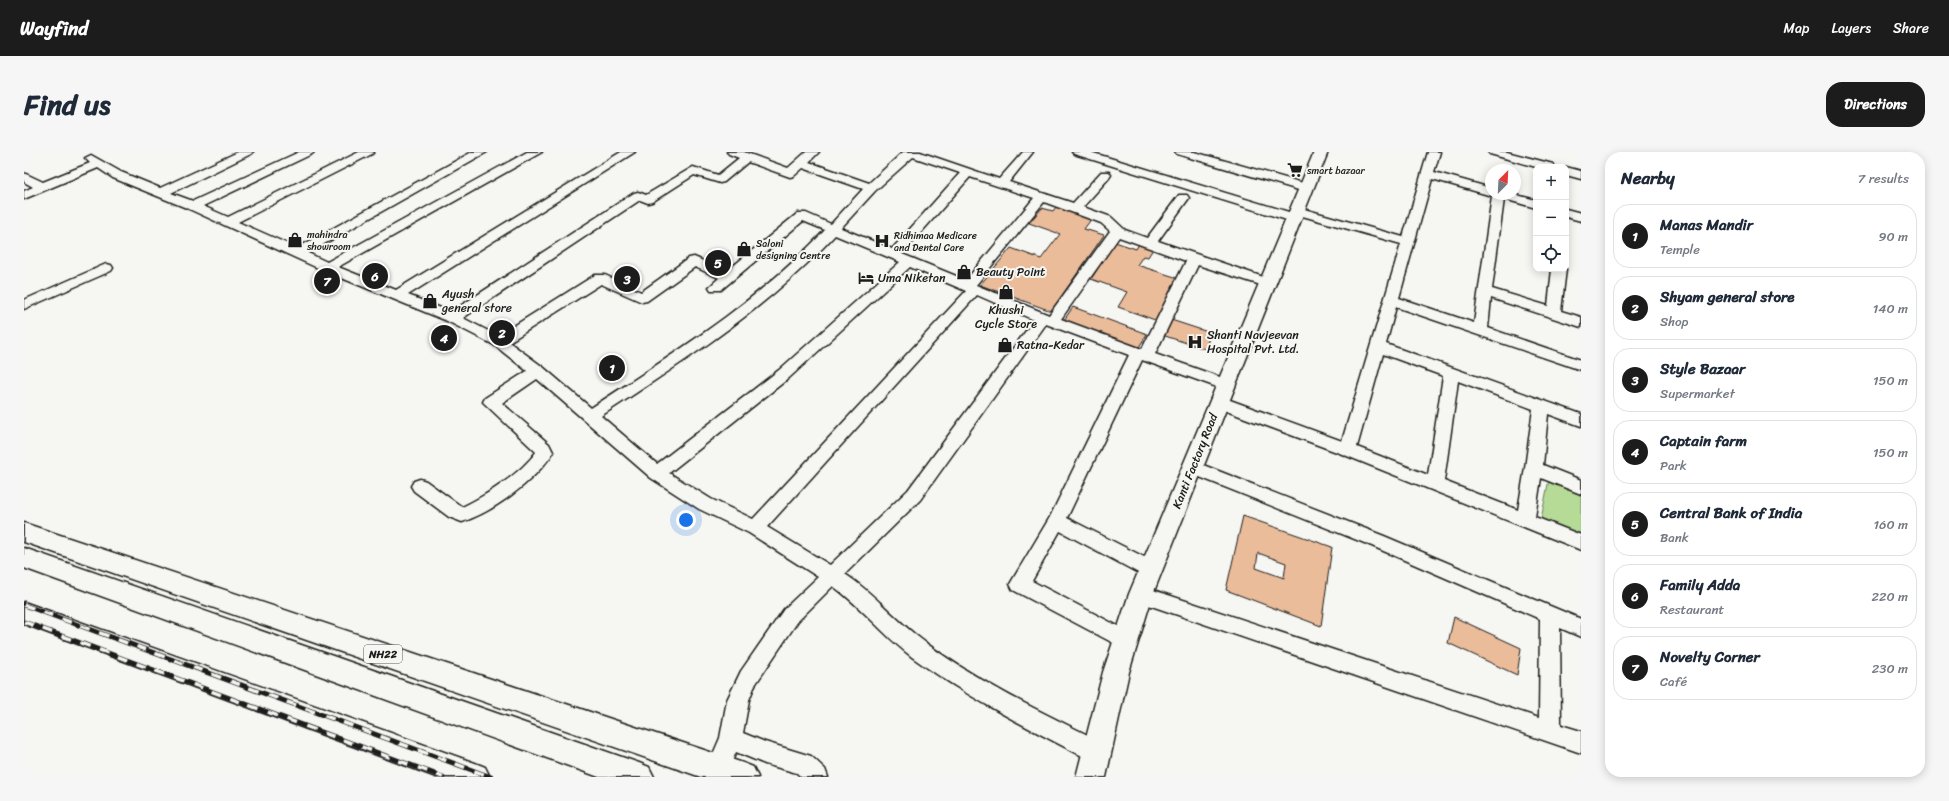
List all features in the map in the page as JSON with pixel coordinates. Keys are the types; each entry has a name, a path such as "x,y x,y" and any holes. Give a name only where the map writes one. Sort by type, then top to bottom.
{"main road":[{"name":"Kanti Factory Road","path":"1091,777 1116,672 1142,594 1222,393 1321,152"},
{"name":"NH22","path":"24,532 742,777"},
{"name":"NH22","path":"24,558 639,777"},
{"path":"24,612 475,777"}],"street":[{"path":"160,194 247,152"},
{"path":"193,206 308,152"},
{"path":"228,222 368,152"},
{"path":"298,253 481,152"},
{"path":"327,267 536,152"},
{"path":"397,296 629,152"},
{"path":"733,152 790,172 813,152"},
{"path":"590,416 672,362 750,305 798,264 834,229 872,188 910,152 1106,220 1120,234 1267,283"},
{"path":"936,161 946,152"},
{"path":"1078,152 1295,215 1408,242"},
{"path":"1182,152 1306,188"},
{"path":"1348,450 1434,152"},
{"path":"1494,152 1538,164"},
{"path":"1002,183 1028,153"},
{"path":"24,195 101,155 117,175 160,194 193,206 327,267 452,318 499,342 538,371 657,473 704,504 755,528 831,575 856,592 918,649 957,676 1012,709 1096,751"},
{"path":"452,318 638,196 648,200 693,171 720,179 747,157"},
{"path":"801,163 872,188"},
{"path":"894,255 968,172"},
{"path":"1569,173 1581,176"},
{"path":"1427,174 1485,190"},
{"path":"1075,208 1105,175"},
{"path":"24,177 42,187"},
{"path":"755,528 972,288 1041,197"},
{"path":"1150,243 1183,198"},
{"path":"1480,330 1497,200"},
{"path":"1521,200 1533,203"},
{"path":"1569,214 1581,217"},
{"path":"716,287 802,216 1048,320 1142,354 1222,393 1348,450 1581,543"},
{"path":"718,768 731,739 738,700 748,678 791,615 914,495 1117,230"},
{"path":"1126,640 1020,584 1057,521 1142,354 1194,259"},
{"path":"499,342 600,278 642,298 694,261 729,277"},
{"path":"657,473 784,374 909,261"},
{"path":"24,305 106,268"},
{"path":"1554,313 1559,272"},
{"path":"1485,291 1581,322"},
{"path":"1391,300 1581,365"},
{"path":"1378,347 1581,420"},
{"path":"420,486 455,512 462,515 475,511 536,465 545,452 543,448 491,402 538,371"},
{"path":"1435,484 1451,373"},
{"path":"1525,521 1534,468 1541,406"},
{"path":"1193,467 1378,541 1581,628"},
{"path":"1534,468 1581,487"},
{"path":"1057,521 1151,570"},
{"path":"1142,594 1581,742"},
{"path":"1550,615 1550,731"},
{"path":"731,739 765,753 803,764 817,777"}],"green space":[{"path":"1549,479 1581,492 1581,535 1541,519"}],"building":[{"path":"1056,207 1092,218 1084,229 1104,235 1051,311 980,285 1011,248 1041,259 1060,234 1029,223 1042,208 1053,211"},
{"path":"1115,242 1136,249 1139,244 1153,249 1148,257 1143,256 1137,265 1181,279 1158,321 1118,307 1127,292 1091,279"},
{"path":"1073,307 1147,334 1139,347 1064,320"},
{"path":"1168,319 1211,333 1205,349 1162,335"},
{"path":"1243,516 1332,547 1321,626 1226,590","holes":["1258,553 1286,563 1284,578 1256,568"]},
{"path":"1454,617 1521,648 1517,675 1448,643"}],"railway":[{"path":"24,605 491,777"},
{"path":"24,622 443,777"}],"place":[{"name":"smart bazaar","path":"1295,170"},
{"name":"mahindra showroom","path":"295,240"},
{"name":"Ridhimaa Medicare and Dental Care","path":"882,241"},
{"name":"Saloni designing Centre","path":"744,249"},
{"name":"Central Bank of India","path":"718,263"},
{"name":"Beauty Point","path":"964,272"},
{"name":"Family Adda","path":"375,276"},
{"name":"Uma Niketan","path":"866,278"},
{"name":"Style Bazaar","path":"627,279"},
{"name":"Novelty Corner","path":"327,281"},
{"name":"Khushi Cycle Store","path":"1006,292"},
{"name":"Ayush general store","path":"430,301"},
{"name":"Shyam general store","path":"502,333"},
{"name":"Captain farm","path":"444,338"},
{"name":"Shanti Navjeevan Hospital Pvt. Ltd.","path":"1195,342"},
{"name":"Ratna-Kedar","path":"1005,345"},
{"name":"Manas Mandir","path":"612,368"}]}
